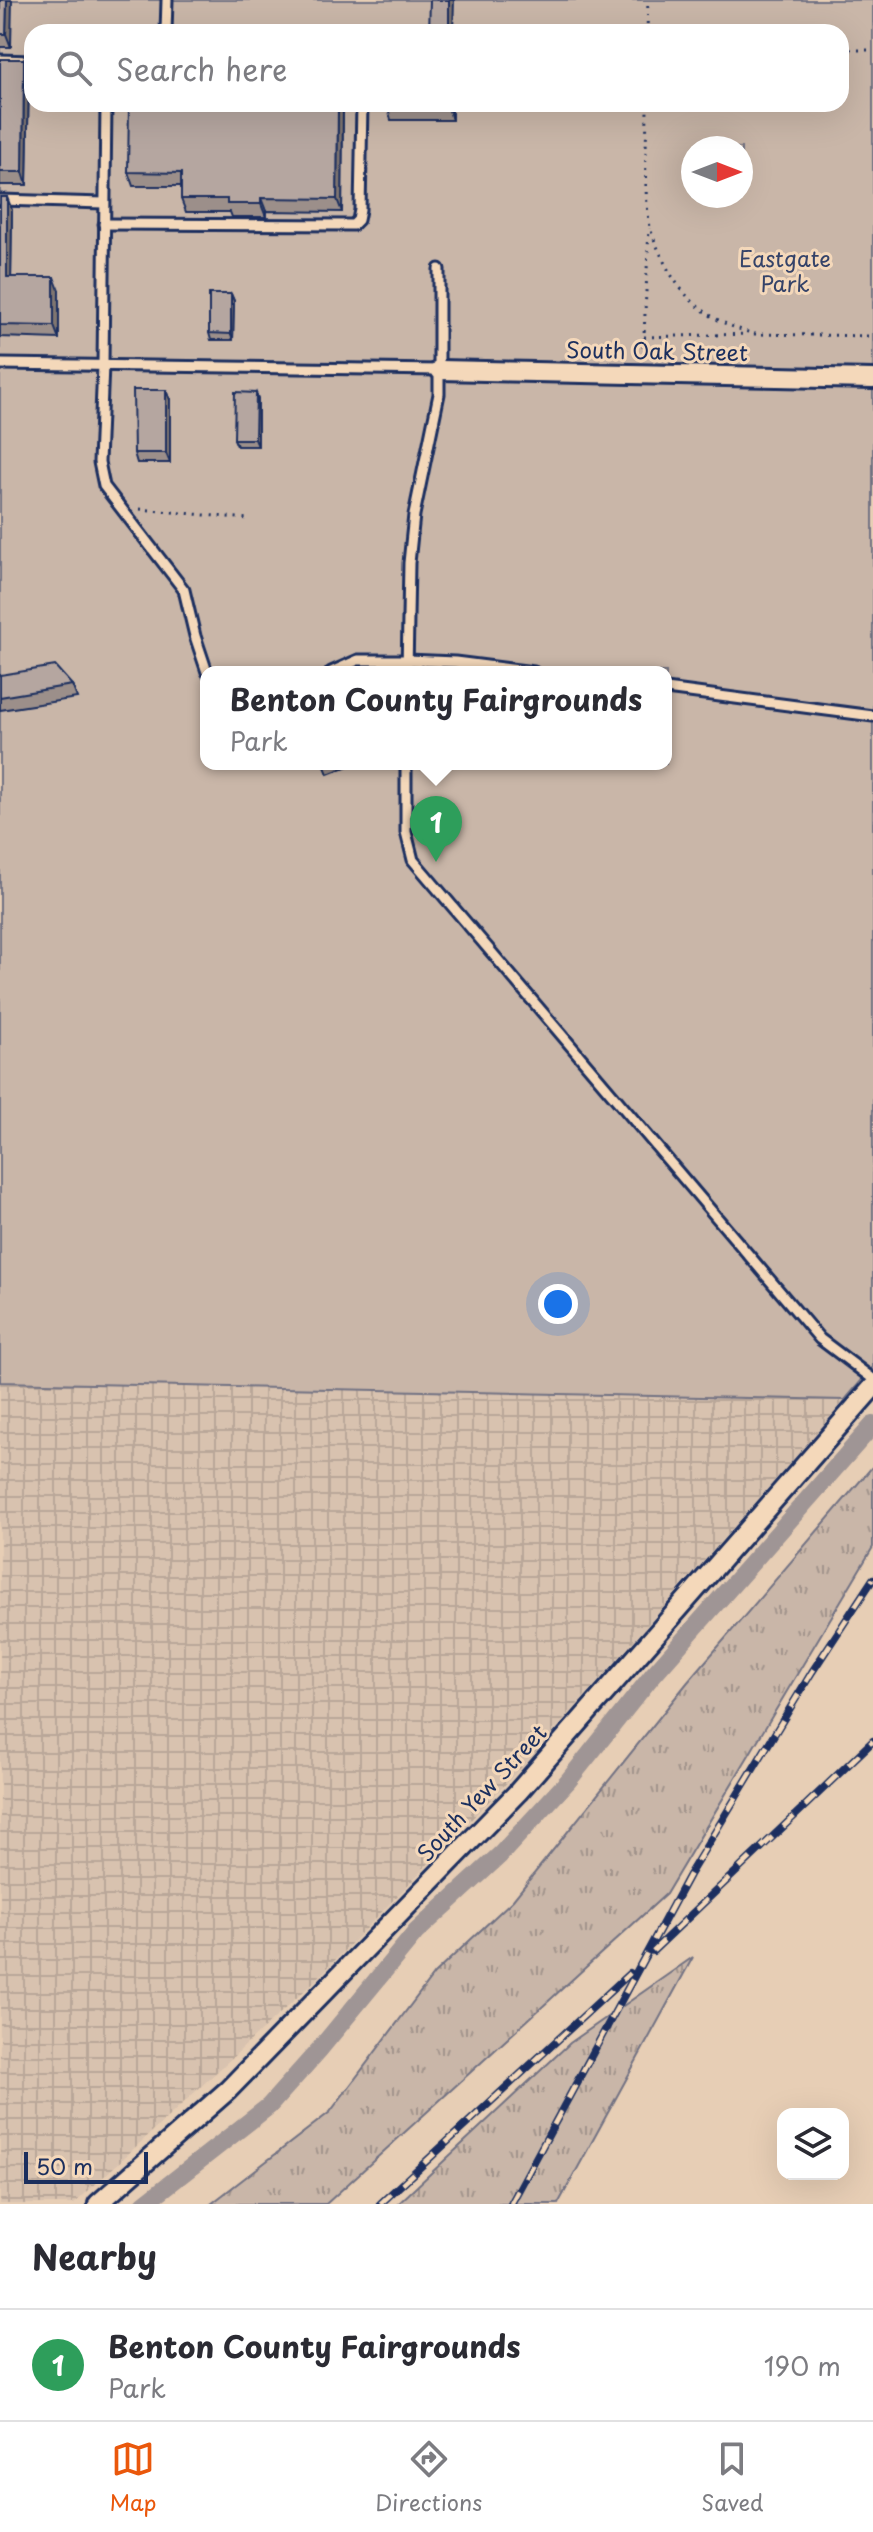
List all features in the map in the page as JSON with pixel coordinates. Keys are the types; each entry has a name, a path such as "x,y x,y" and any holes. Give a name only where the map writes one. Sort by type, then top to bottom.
{"street":[{"name":"South Oak Street","path":"440,370 873,379"},
{"name":"South Yew Street","path":"98,2204 228,2090 518,1792 873,1387"}],"lane":[{"path":"166,24 167,0"},
{"path":"0,60 24,61"},
{"path":"106,112 99,462 104,486 184,590 205,666"},
{"path":"104,224 353,225 358,220 360,210 362,112"},
{"path":"0,200 104,203"},
{"path":"408,666 409,563 414,515 439,394 439,269"},
{"path":"0,364 440,370"},
{"path":"344,666 358,660 455,662 487,666"},
{"path":"672,690 873,716"},
{"path":"406,770 406,832 413,860 820,1339 873,1379"}],"path":[{"path":"647,24 648,0"},
{"path":"850,50 873,50"},
{"path":"643,374 649,224 647,112"},
{"path":"649,224 669,273 684,295 719,321 755,334"},
{"path":"644,337 755,334 873,336"},
{"path":"121,508 248,519"}],"shaded area":[{"path":"0,1382 845,1400 526,1763 316,1980 74,2204 0,2204"}],"green space":[{"name":"Eastgate Park","path":"0,0 873,0 873,1367 845,1400 0,1382"},
{"path":"873,1466 873,1547 666,1894 326,2204 211,2204 330,2112 434,1974 513,1900 687,1683"},
{"path":"693,1957 558,2204 398,2204 570,2043"}],"building":[{"path":"0,0 7,0 6,34 0,34"},
{"path":"430,0 449,0 449,24 429,24"},
{"path":"0,59 24,59 23,172 0,172"},
{"path":"129,112 338,112 337,199 261,198 261,204 227,204 227,199 181,199 181,173 128,172"},
{"path":"0,197 7,197 7,277 54,277 54,326 0,325"},
{"path":"209,294 231,294 231,334 209,333"},
{"path":"133,390 166,390 166,453 134,453"},
{"path":"235,392 256,393 255,439 234,439"},
{"path":"55,666 72,685 0,697 0,675"}],"waterway":[{"path":"144,2204 269,2106 416,1932 500,1855 568,1781 652,1676 873,1425"}],"railway":[{"path":"511,2204 689,1875 812,1672 873,1579"},
{"path":"653,1951 873,1741"},
{"path":"380,2204 630,1973"}],"place":[{"name":"Benton County Fairgrounds","path":"436,862"}]}
